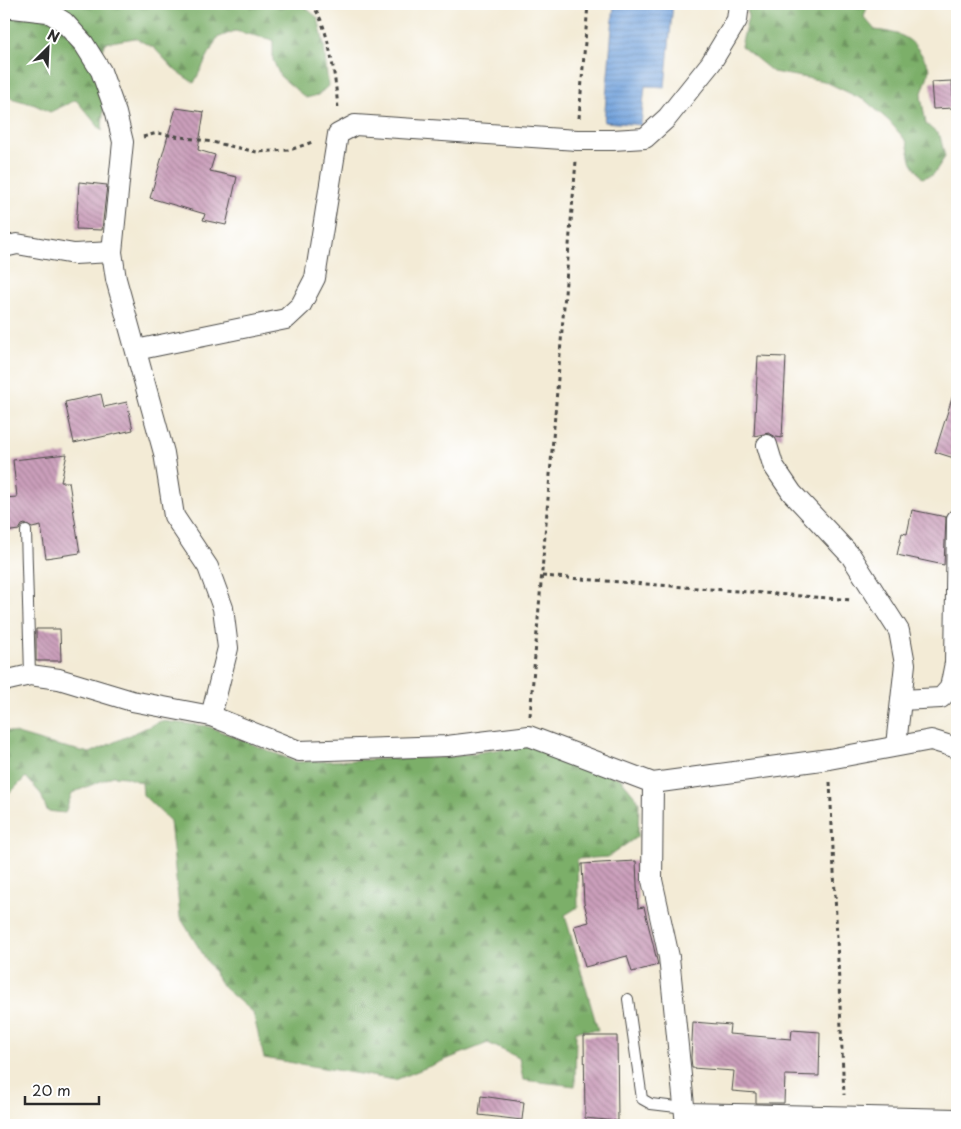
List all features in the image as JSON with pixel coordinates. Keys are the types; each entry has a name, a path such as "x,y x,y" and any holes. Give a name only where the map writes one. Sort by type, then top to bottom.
{"street":[{"path":"136,350 286,319 301,305 315,278 338,134 355,125 578,140 645,138 667,118 711,63 738,20 739,4"},
{"path":"4,8 48,12 64,22 84,44 101,71 116,113 123,142 112,252 116,279 164,454 174,516 208,568 224,608 228,648 211,716"},
{"path":"4,247 17,244 74,254 112,252"},
{"path":"767,445 773,465 792,493 851,556 899,631 905,664 896,745"},
{"path":"901,700 942,698 950,688 954,663 957,518"},
{"path":"4,681 30,675 59,679 132,701 211,716 300,751 447,746 529,736 653,784 829,759 931,740 957,748"},
{"path":"653,784 652,880 669,957 685,1115 957,1119"}],"lane":[{"path":"26,531 30,675"},
{"path":"628,999 642,1099 651,1104 685,1115"}],"path":[{"path":"123,142 157,133 257,152 290,150 338,134 338,107 326,30 316,9 311,4"},
{"path":"529,736 588,4"},
{"path":"542,576 882,603"},
{"path":"829,759 845,1116"}],"green space":[{"path":"4,4 301,4 318,18 324,45 328,86 318,95 306,98 280,76 273,60 273,40 235,31 217,38 194,83 176,71 154,48 135,38 105,43 93,72 104,100 102,131 76,100 50,112 35,105 4,96"},
{"path":"747,4 868,4 864,17 875,30 903,36 915,45 930,69 921,96 926,124 940,136 945,157 933,175 922,178 911,161 907,142 889,121 866,101 824,81 773,72 741,46 748,18"},
{"path":"161,721 207,726 297,762 450,757 526,745 621,779 639,801 638,836 608,857 577,859 578,907 565,915 598,1030 576,1031 575,1086 523,1080 519,1058 488,1043 395,1080 264,1058 253,1013 223,987 180,917 170,821 143,795 142,783 125,777 113,776 72,793 65,813 47,811 41,794 26,777 4,799 4,730 90,753"}],"water":[{"path":"614,4 673,4 665,87 645,86 641,125 604,122"}],"building":[{"path":"952,81 954,108 933,109 931,82"},
{"path":"176,108 204,112 198,150 215,155 210,171 237,177 226,225 203,220 205,214 150,198"},
{"path":"79,182 107,185 102,230 76,229"},
{"path":"758,356 786,357 782,438 769,433 754,436"},
{"path":"101,394 104,407 127,402 133,430 74,443 65,402"},
{"path":"953,395 957,396 957,459 935,452"},
{"path":"67,454 61,482 69,482 80,553 46,558 41,526 32,528 25,524 19,530 4,532 4,498 17,497 13,460"},
{"path":"912,510 946,517 944,565 897,555 902,533 907,534"},
{"path":"36,629 60,629 61,661 36,661"},
{"path":"636,861 638,908 644,907 658,965 632,972 627,956 585,967 574,926 589,922 584,903 582,864"},
{"path":"693,1022 730,1025 729,1034 791,1039 792,1030 820,1032 819,1076 785,1075 784,1103 756,1103 756,1093 732,1091 734,1071 692,1068"},
{"path":"584,1036 617,1036 618,1121 585,1118"},
{"path":"481,1096 524,1102 522,1120 479,1115"}]}
